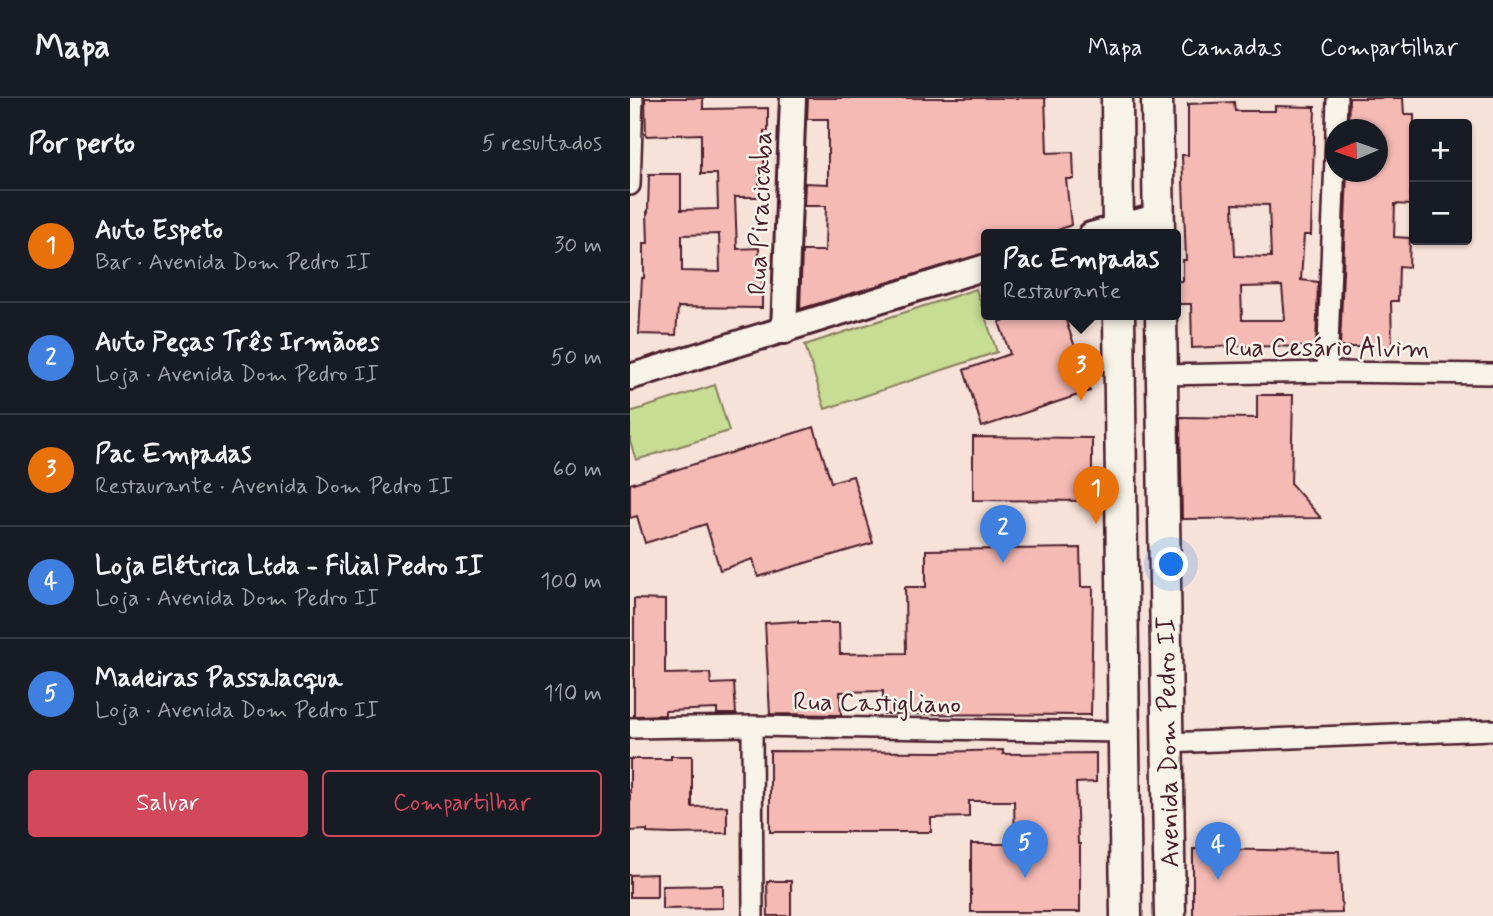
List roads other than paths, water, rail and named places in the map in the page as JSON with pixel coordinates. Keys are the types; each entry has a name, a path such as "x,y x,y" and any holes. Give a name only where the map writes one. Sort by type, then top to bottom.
{"main road":[{"path":"1109,229 1117,98"},
{"path":"1157,98 1159,225"},
{"name":"Avenida Dom Pedro II","path":"1119,320 1126,916"},
{"name":"Avenida Dom Pedro II","path":"1161,320 1170,916"}],"street":[{"path":"630,185 633,98"},
{"name":"Rua Piracicaba","path":"784,331 793,98"},
{"path":"1336,119 1337,98"},
{"path":"1327,372 1334,182"},
{"path":"1130,229 1159,225"},
{"path":"630,377 981,269"},
{"name":"Rua Cesário Alvim","path":"1162,375 1327,372 1493,374"},
{"path":"752,726 753,916"},
{"name":"Rua Castigliano","path":"630,728 752,726 1124,732"},
{"path":"1167,743 1493,730"}],"place":[{"name":"Pac Empadas","path":"1081,401"},
{"name":"Auto Espeto","path":"1096,524"},
{"name":"Auto Peças Três Irmãoes","path":"1003,563"},
{"name":"Madeiras Passalacqua","path":"1025,878"},
{"name":"Loja Elétrica Ltda - Filial Pedro II","path":"1218,880"}]}
